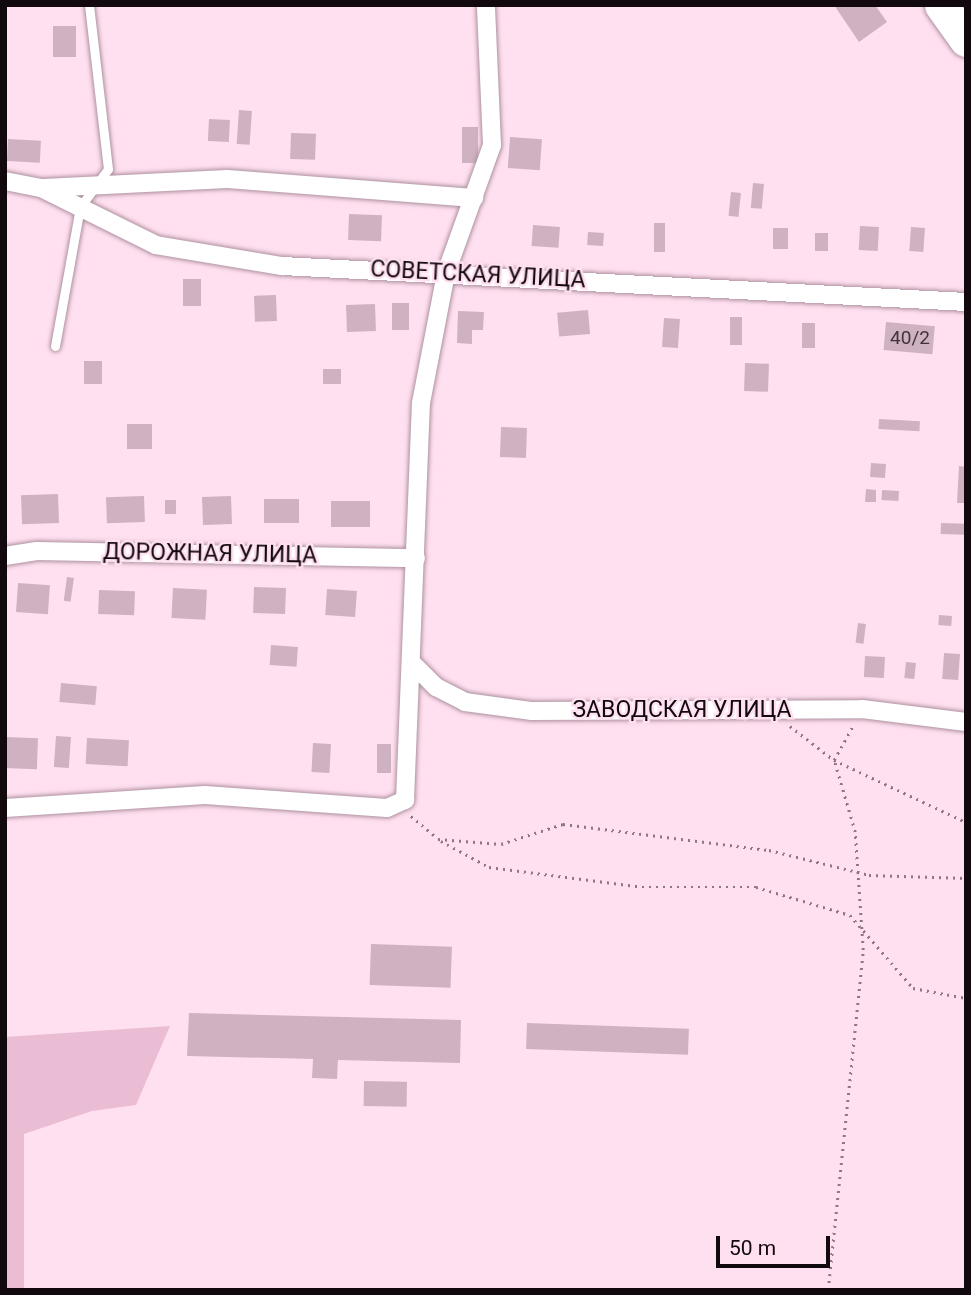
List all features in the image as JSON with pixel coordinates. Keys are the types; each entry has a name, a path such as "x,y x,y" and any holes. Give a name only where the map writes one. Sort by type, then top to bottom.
{"highway":[{"path":"942,5 966,40"},
{"path":"956,5 966,9"}],"street":[{"path":"5,808 205,795 387,808 405,800 421,403 446,273 492,145 486,5"},
{"path":"41,188 227,179 474,198"},
{"name":"СОВЕТСКАЯ УЛИЦА","path":"5,181 41,188 156,245 282,267 446,273 966,302"},
{"name":"ДОРОЖНАЯ УЛИЦА","path":"5,556 37,551 416,558"},
{"name":"ЗАВОДСКАЯ УЛИЦА","path":"412,663 436,687 465,702 518,709 862,709 966,722"}],"lane":[{"path":"55,346 80,208 93,186 108,169 89,5"}],"path":[{"path":"768,709 834,760 966,822"},
{"path":"828,1290 861,928 855,832 834,760 862,709"},
{"path":"405,800 415,825 489,867 642,887 755,887 850,915 913,988 966,998"},
{"path":"438,839 501,844 563,824 769,850 856,872 966,878"}],"shaded area":[{"path":"170,1026 136,1105 92,1111 24,1134 24,1290 5,1290 5,1037"}],"building":[{"path":"834,5 875,5 887,22 859,42"},
{"path":"53,26 76,26 76,57 53,57"},
{"path":"239,110 252,111 250,145 237,144"},
{"path":"209,119 230,120 229,142 208,141"},
{"path":"462,127 478,127 478,163 462,163"},
{"path":"291,133 316,134 315,160 290,159"},
{"path":"510,137 542,139 540,170 508,168"},
{"path":"8,139 41,141 40,163 7,161"},
{"path":"753,183 764,184 762,209 751,208"},
{"path":"731,192 741,193 738,217 728,216"},
{"path":"349,214 382,215 381,241 348,240"},
{"path":"654,223 665,223 665,252 654,252"},
{"path":"533,225 560,227 558,248 532,246"},
{"path":"860,226 879,227 878,251 859,250"},
{"path":"911,227 925,228 923,252 909,251"},
{"path":"773,228 788,228 788,249 773,249"},
{"path":"588,232 604,233 603,246 587,245"},
{"path":"815,233 828,233 828,251 815,251"},
{"path":"183,279 201,279 201,306 183,306"},
{"path":"276,295 277,321 255,322 254,296"},
{"path":"392,303 409,303 409,330 392,330"},
{"path":"375,304 376,331 347,332 346,305"},
{"path":"588,310 590,334 559,337 557,313"},
{"path":"458,311 484,312 483,330 472,330 472,344 457,343"},
{"path":"730,317 742,317 742,345 730,345"},
{"path":"664,318 680,319 678,348 662,347"},
{"path":"886,322 935,326 932,354 884,350"},
{"path":"802,323 815,323 815,348 802,348"},
{"path":"84,361 102,361 102,384 84,384"},
{"path":"745,363 769,364 768,392 744,391"},
{"path":"323,369 341,369 341,384 323,384"},
{"path":"879,419 920,421 919,431 878,429"},
{"path":"127,424 152,424 152,449 127,449"},
{"path":"501,427 527,428 526,458 500,457"},
{"path":"871,463 886,464 885,478 870,477"},
{"path":"959,466 966,467 966,503 957,503"},
{"path":"866,489 876,490 876,502 865,502"},
{"path":"882,490 899,491 898,501 881,500"},
{"path":"58,494 59,523 22,524 21,495"},
{"path":"144,496 145,522 107,523 106,497"},
{"path":"231,496 232,524 203,525 202,497"},
{"path":"264,499 299,499 299,523 264,523"},
{"path":"165,500 176,500 176,514 165,514"},
{"path":"331,501 370,501 370,527 331,527"},
{"path":"941,523 965,524 965,535 941,534"},
{"path":"67,577 74,578 71,602 64,601"},
{"path":"18,583 50,585 48,614 16,612"},
{"path":"254,587 286,588 285,614 253,613"},
{"path":"173,588 207,590 205,620 171,618"},
{"path":"327,589 357,591 355,617 325,615"},
{"path":"99,590 135,591 134,615 98,614"},
{"path":"939,615 952,616 951,626 938,625"},
{"path":"858,623 866,624 864,644 856,643"},
{"path":"271,645 298,647 297,667 270,665"},
{"path":"944,653 960,654 958,680 942,679"},
{"path":"865,656 885,657 884,678 864,677"},
{"path":"906,662 916,663 914,679 904,678"},
{"path":"61,683 97,686 95,705 59,702"},
{"path":"56,736 71,737 69,768 54,767"},
{"path":"5,737 38,738 37,769 5,768"},
{"path":"87,738 129,740 128,766 86,764"},
{"path":"313,743 331,744 329,773 311,772"},
{"path":"377,744 391,744 391,773 377,773"},
{"path":"371,944 452,947 451,988 370,985"},
{"path":"189,1013 461,1020 460,1063 338,1060 337,1079 312,1078 313,1059 187,1056"},
{"path":"527,1023 689,1029 688,1055 526,1049"},
{"path":"364,1081 407,1082 407,1107 364,1106"}]}
